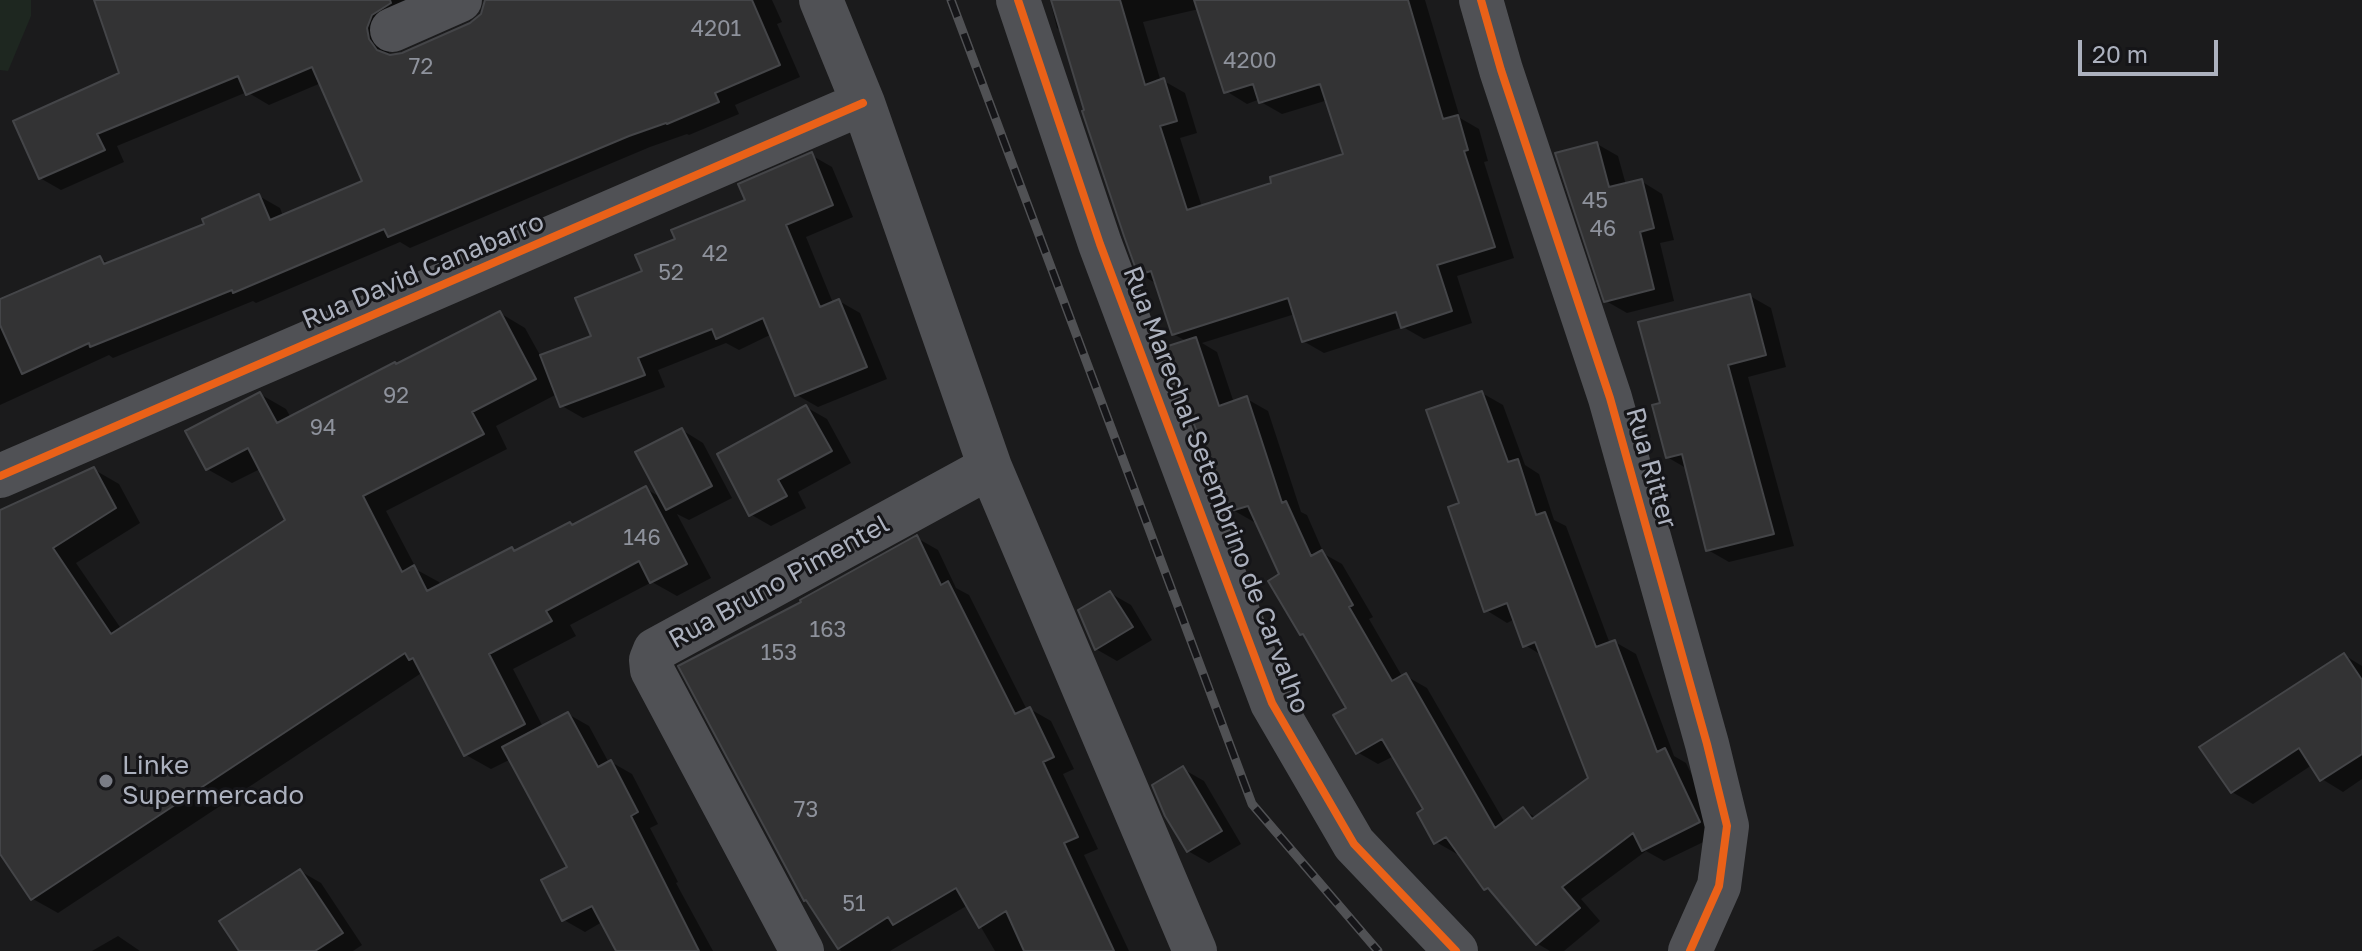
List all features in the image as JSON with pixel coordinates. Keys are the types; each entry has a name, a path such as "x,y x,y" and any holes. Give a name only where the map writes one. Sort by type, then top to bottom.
{"street":[{"path":"392,30 460,0"},
{"path":"821,0 863,103 990,467 1195,951"},
{"name":"Rua Marechal Setembrino de Carvalho","path":"1018,0 1100,244 1272,703 1354,844 1456,951"},
{"name":"Rua Ritter","path":"1481,0 1501,70 1610,398 1703,729 1727,826 1719,886 1690,951"},
{"name":"Rua David Canabarro","path":"0,476 863,103"},
{"name":"Rua Bruno Pimentel","path":"802,951 652,670 651,660 655,650 990,467"}],"shaded area":[{"path":"0,0 31,0 31,16 8,71 0,70"}],"building":[{"path":"94,0 390,0 391,3 372,15 367,28 369,39 377,50 390,55 402,53 470,23 481,14 485,0 752,0 780,65 715,93 719,102 667,124 629,136 388,237 384,229 233,293 232,290 90,347 89,343 22,374 0,325 0,299 100,256 104,264 204,224 202,219 259,194 270,220 362,181 312,67 246,95 238,76 97,134 105,150 39,179 13,121 119,73"},
{"path":"1051,0 1120,0 1145,85 1164,78 1177,121 1160,126 1187,210 1271,183 1270,177 1343,154 1320,84 1259,103 1253,84 1224,93 1194,0 1408,0 1443,119 1458,115 1468,150 1464,151 1495,247 1437,265 1452,311 1401,328 1396,312 1302,342 1288,298 1172,335 1151,271 1138,275 1082,111"},
{"path":"1597,142 1609,187 1642,179 1654,228 1640,232 1654,289 1604,302 1555,153"},
{"path":"812,152 833,205 786,225 820,307 839,299 867,367 795,396 763,318 716,339 712,329 638,358 645,375 560,407 540,355 591,336 575,298 642,271 635,255 675,239 671,230 745,200 738,184"},
{"path":"1750,294 1766,355 1728,365 1774,534 1706,551 1682,454 1666,458 1652,405 1660,403 1638,322"},
{"path":"500,311 536,379 472,412 484,434 363,496 402,572 414,565 427,591 512,547 514,551 570,522 572,525 646,486 687,564 650,583 639,561 546,611 552,621 489,654 525,724 464,756 413,658 409,660 405,653 31,900 0,854 0,510 94,467 116,508 53,548 111,634 285,520 248,448 206,470 185,431 260,392 277,423"},
{"path":"1196,337 1219,406 1247,396 1282,503 1286,501 1311,556 1322,550 1353,605 1349,607 1392,681 1406,673 1495,828 1523,807 1532,819 1588,778 1535,642 1523,647 1507,603 1484,612 1448,507 1459,503 1426,410 1482,391 1508,462 1518,459 1536,515 1545,512 1596,647 1615,640 1657,752 1665,748 1700,822 1642,851 1633,833 1562,887 1580,908 1536,945 1488,888 1484,890 1446,837 1434,844 1417,813 1423,809 1382,739 1356,754 1333,715 1346,708 1268,581 1279,574 1248,506 1231,511 1225,491 1220,493 1165,347"},
{"path":"806,405 832,451 778,480 787,496 749,516 717,454"},
{"path":"682,428 712,486 666,510 635,452"},
{"path":"917,535 941,585 948,581 1015,714 1030,707 1054,757 1043,762 1078,837 1064,843 1114,951 1024,951 1006,911 979,928 956,888 893,925 888,917 838,949 804,901 678,666 801,602"},
{"path":"1110,591 1133,627 1095,650 1078,610"},
{"path":"2344,653 2362,680 2362,754 2320,781 2299,748 2231,793 2199,747"},
{"path":"568,712 598,767 611,760 638,812 631,816 699,951 616,951 592,906 562,921 541,880 567,867 502,747"},
{"path":"1183,766 1222,831 1187,852 1165,816 1152,785"},
{"path":"300,869 343,933 315,951 239,951 219,921"}],"railway":[{"path":"951,0 1252,804 1378,951"}],"cycle path":[{"path":"1018,0 1100,244 1272,703 1354,844 1456,951"},
{"path":"1481,0 1501,70 1610,398 1727,826 1719,886 1690,951"},
{"path":"0,476 863,103"}],"place":[{"name":"Linke Supermercado","path":"106,781"}]}
